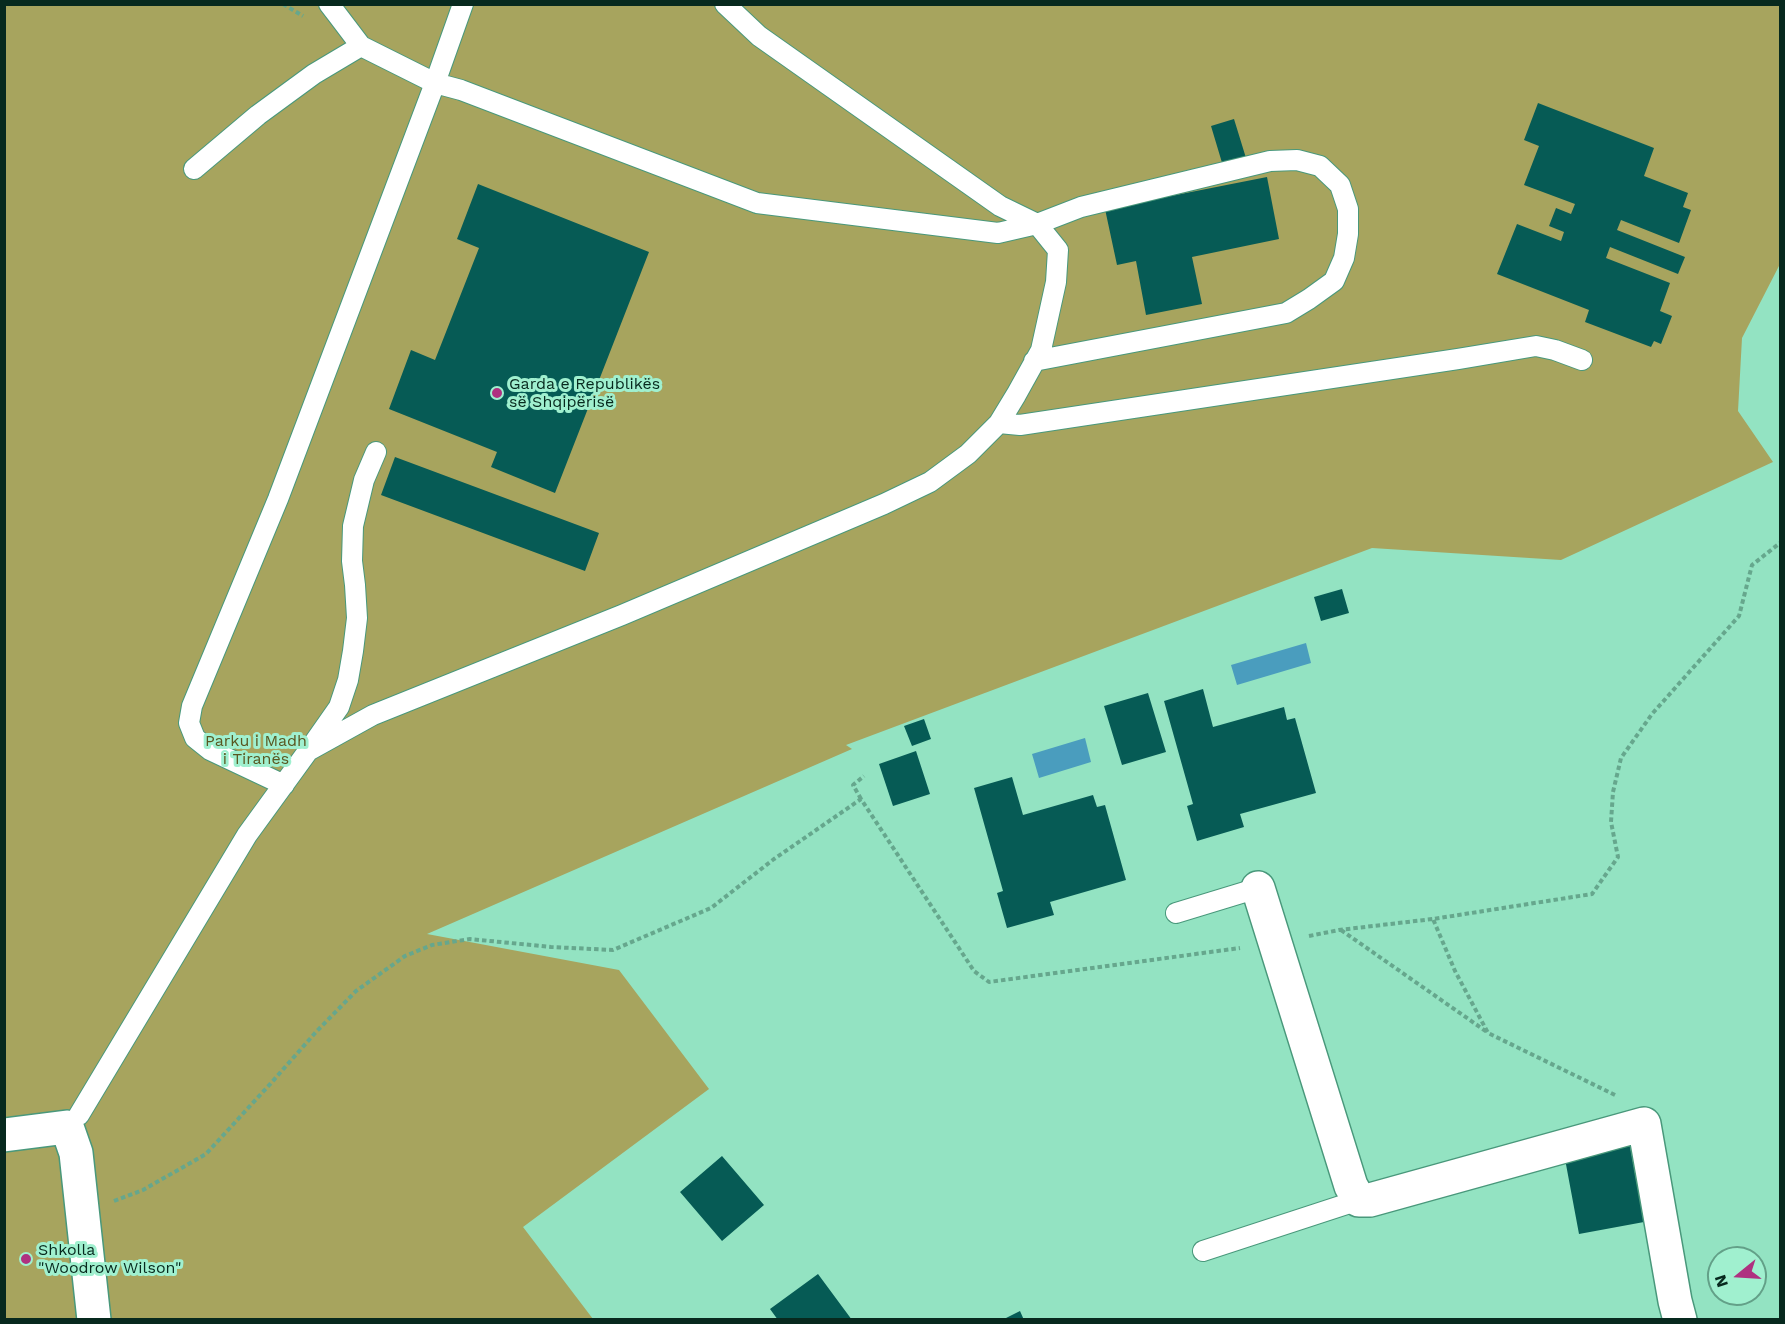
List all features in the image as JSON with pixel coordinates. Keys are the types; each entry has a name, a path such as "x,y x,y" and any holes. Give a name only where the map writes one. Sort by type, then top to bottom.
{"street":[{"path":"1258,888 1351,1186 1359,1200 1370,1200 1644,1124 1680,1320"},
{"path":"4,1135 73,1121 94,1320"}],"lane":[{"path":"329,4 361,46 435,83 461,90 757,203 998,233 1037,224 1081,207 1270,161 1297,160 1320,166 1340,185 1348,209 1348,234 1344,258 1334,281 1309,300 1286,313 1034,361"},
{"path":"284,785 210,750 195,738 189,723 192,706 278,499 463,4"},
{"path":"308,752 374,715 622,615 921,487 968,454 999,423 1041,350 1056,282 1058,250 1037,224 1000,206 768,43 724,4"},
{"path":"194,169 258,115 314,74 361,46"},
{"path":"999,423 1020,425 1536,346 1582,360"},
{"path":"73,1121 247,835 339,707 348,680 357,618 351,561 353,526 364,480 376,452"},
{"path":"1176,913 1258,888"},
{"path":"1203,1251 1359,1200"}],"path":[{"path":"864,776 853,785 861,799 974,971 989,982 1275,943 1340,930 1433,919 1592,894 1618,857 1611,822 1613,792 1621,758 1652,714 1739,616 1752,566 1780,543"},
{"path":"82,1213 143,1190 206,1154 356,991 405,956 432,945 470,939 613,950 711,908 774,859 861,799"},
{"path":"1433,919 1455,971 1488,1033"},
{"path":"1340,930 1488,1033 1629,1102 1644,1124"}],"green space":[{"name":"Parku i Madh i Tiranës","path":"5,5 1780,5 1780,264 1742,338 1738,411 1773,462 1561,560 1372,548 846,745 852,749 427,934 619,970 709,1089 523,1227 593,1319 5,1320"}],"water":[{"path":"1306,643 1311,663 1237,685 1231,665"},
{"path":"1085,738 1091,762 1039,778 1032,754"}],"building":[{"path":"1538,103 1654,148 1644,176 1688,193 1683,207 1691,210 1679,243 1621,220 1617,230 1685,257 1678,274 1610,247 1606,258 1670,283 1660,311 1672,316 1661,344 1654,341 1651,347 1585,322 1589,310 1497,274 1517,224 1561,241 1564,232 1549,226 1556,208 1571,214 1575,204 1524,185 1539,146 1524,140"},
{"path":"1234,119 1246,158 1223,166 1211,126"},
{"path":"1267,177 1279,239 1192,257 1202,304 1146,315 1136,261 1117,265 1105,209"},
{"path":"478,184 649,252 555,493 491,467 497,452 389,409 411,350 435,360 479,248 457,239"},
{"path":"395,457 599,533 585,571 381,495"},
{"path":"1342,589 1349,613 1321,621 1314,597"},
{"path":"1203,689 1213,727 1284,707 1287,720 1295,718 1316,793 1240,814 1244,827 1197,841 1187,806 1193,804 1164,701"},
{"path":"1148,693 1166,752 1122,765 1104,706"},
{"path":"924,719 931,739 912,746 904,726"},
{"path":"916,751 930,794 893,806 879,764"},
{"path":"1012,777 1023,815 1093,795 1097,807 1105,805 1126,880 1050,902 1054,915 1007,928 997,893 1003,891 974,788"},
{"path":"1630,1146 1644,1222 1579,1234 1565,1159"},
{"path":"722,1156 764,1205 722,1241 680,1192"},
{"path":"818,1274 852,1320 778,1320 770,1309"},
{"path":"1020,1311 1024,1320 1002,1320"}],"place":[{"name":"Garda e Republikës së Shqipërisë","path":"497,393"},
{"name":"Shkolla \"Woodrow Wilson\"","path":"26,1259"}]}
